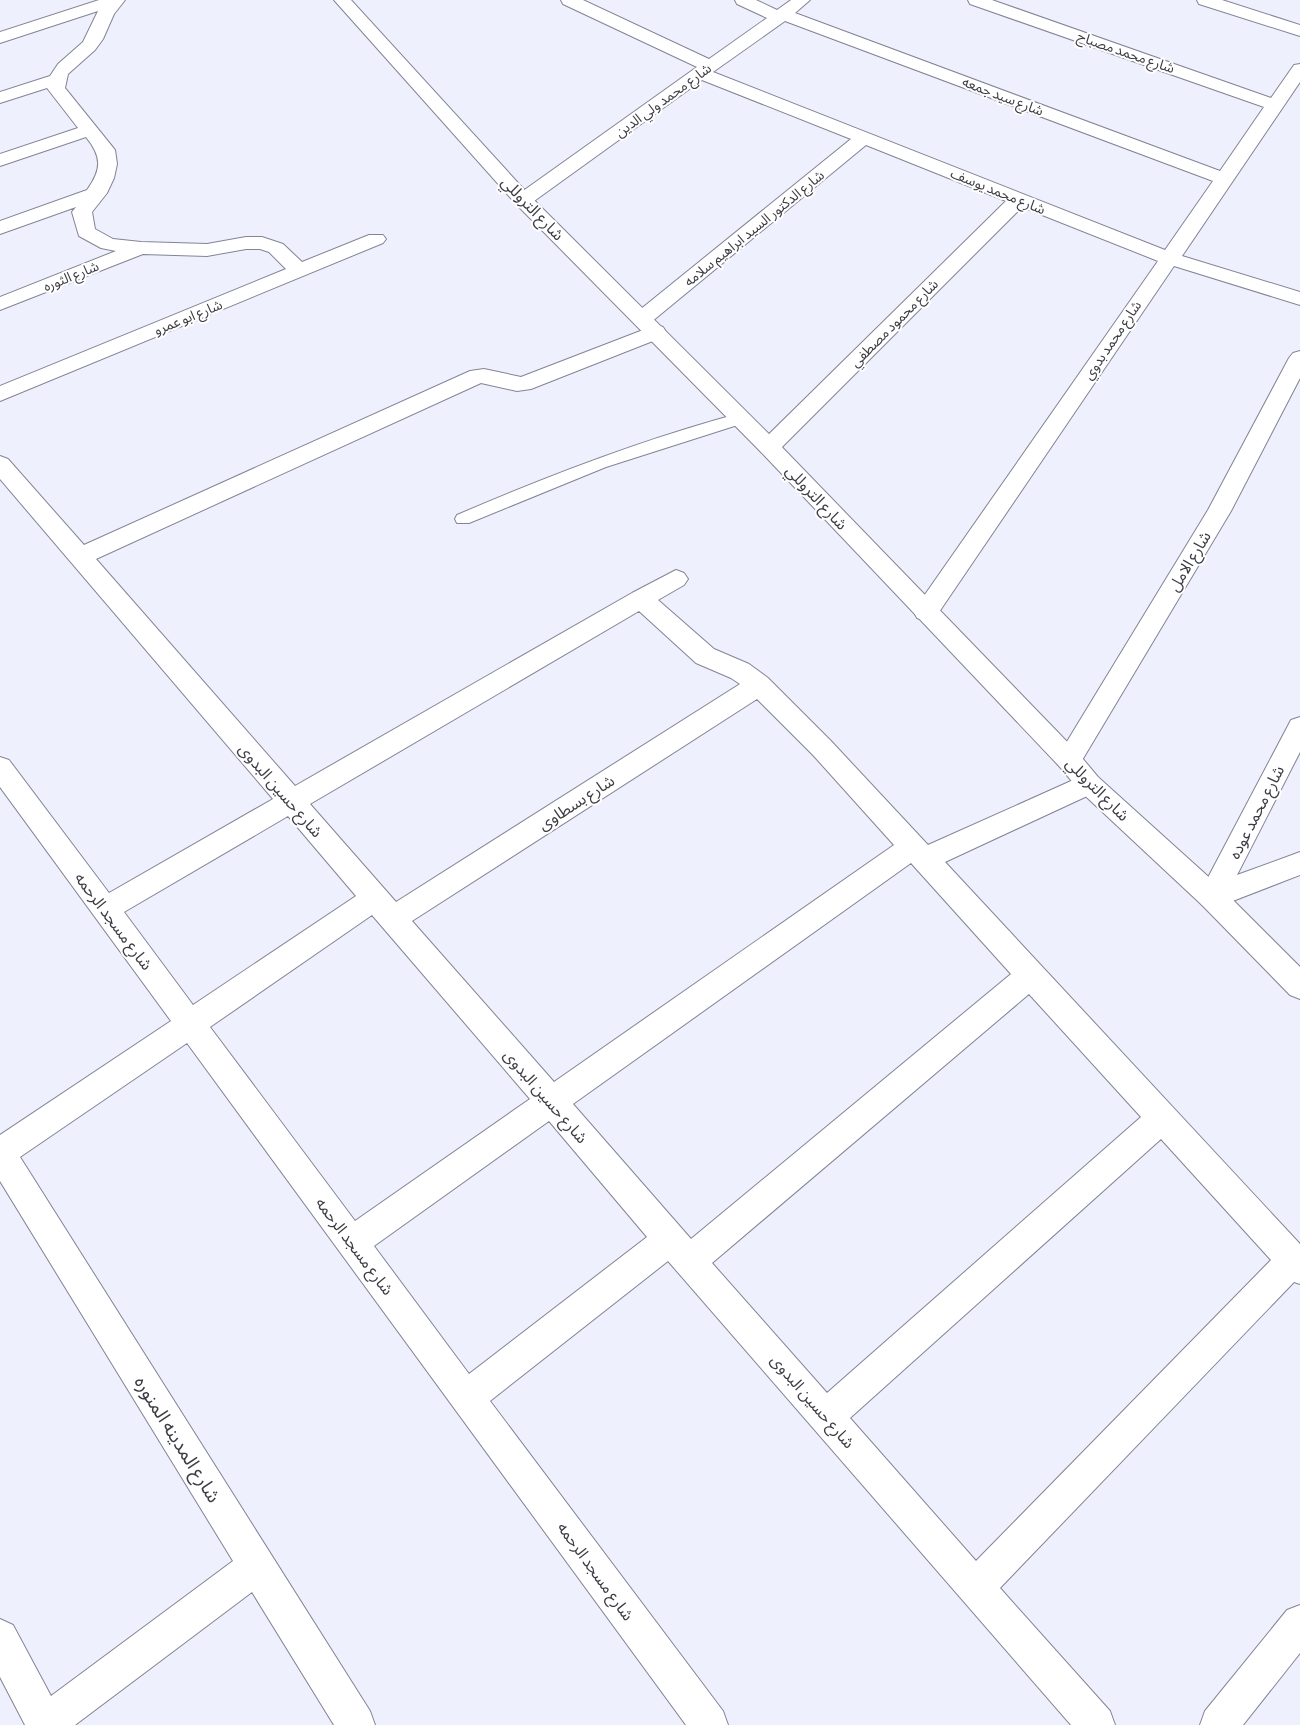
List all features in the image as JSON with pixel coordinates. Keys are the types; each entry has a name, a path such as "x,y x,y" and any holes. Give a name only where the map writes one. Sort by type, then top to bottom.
{"street":[{"path":"0,38 117,0"},
{"path":"117,0 104,14 95,38 88,48 58,72 55,80 56,89 106,150 108,164 105,178 97,193 82,212 86,232 108,244 141,248 207,250 246,243 262,243 276,248 300,271"},
{"name":"شارع التروللي","path":"342,0 523,200 741,418 1069,760 1089,784 1212,897 1300,986"},
{"name":"شارع محمد يوسف","path":"569,0 705,70 864,138 1168,258 1300,299"},
{"name":"شارع سيد جمعه","path":"743,0 1224,179"},
{"name":"شارع محمد ولي الدين","path":"523,200 802,0"},
{"name":"شارع محمد مصباح","path":"976,0 1275,105"},
{"path":"1205,0 1300,31"},
{"name":"شارع محمد بدوي","path":"926,612 1168,258 1300,69"},
{"path":"0,98 55,80"},
{"path":"0,160 89,130"},
{"name":"شارع الدكتور السيد ابراهيم سلامه","path":"79,557 478,376 489,376 510,384 523,384 649,325 864,138"},
{"path":"0,228 97,193"},
{"name":"شارع محمود مصطفي","path":"769,447 1019,199"},
{"name":"شارع ابو عمرو","path":"0,394 376,239"},
{"name":"شارع الثوره","path":"0,304 141,248"},
{"name":"شارع الامل","path":"1069,760 1219,511 1300,358"},
{"name":"شارع حسين البدوى","path":"0,464 290,802 1096,1725"},
{"path":"105,909 676,579"},
{"path":"641,599 698,651 740,671 759,685 822,748 1297,1264 976,1587"},
{"name":"شارع بسطاوى","path":"0,1153 190,1024 759,685"},
{"name":"شارع محمد عوده","path":"1212,897 1300,727"},
{"name":"شارع مسجد الرحمه","path":"0,767 709,1725"},
{"path":"352,1242 551,1102 919,853 1089,784"},
{"path":"1212,897 1300,863"},
{"path":"467,1397 680,1250 1032,974"},
{"path":"826,1417 1163,1117"},
{"name":"شارع المدينه المنوره","path":"0,1153 356,1725"},
{"path":"0,1638 45,1725 258,1566"},
{"path":"1219,1725 1300,1623"}],"lane":[{"path":"462,519 541,484 691,431 741,418"}]}
